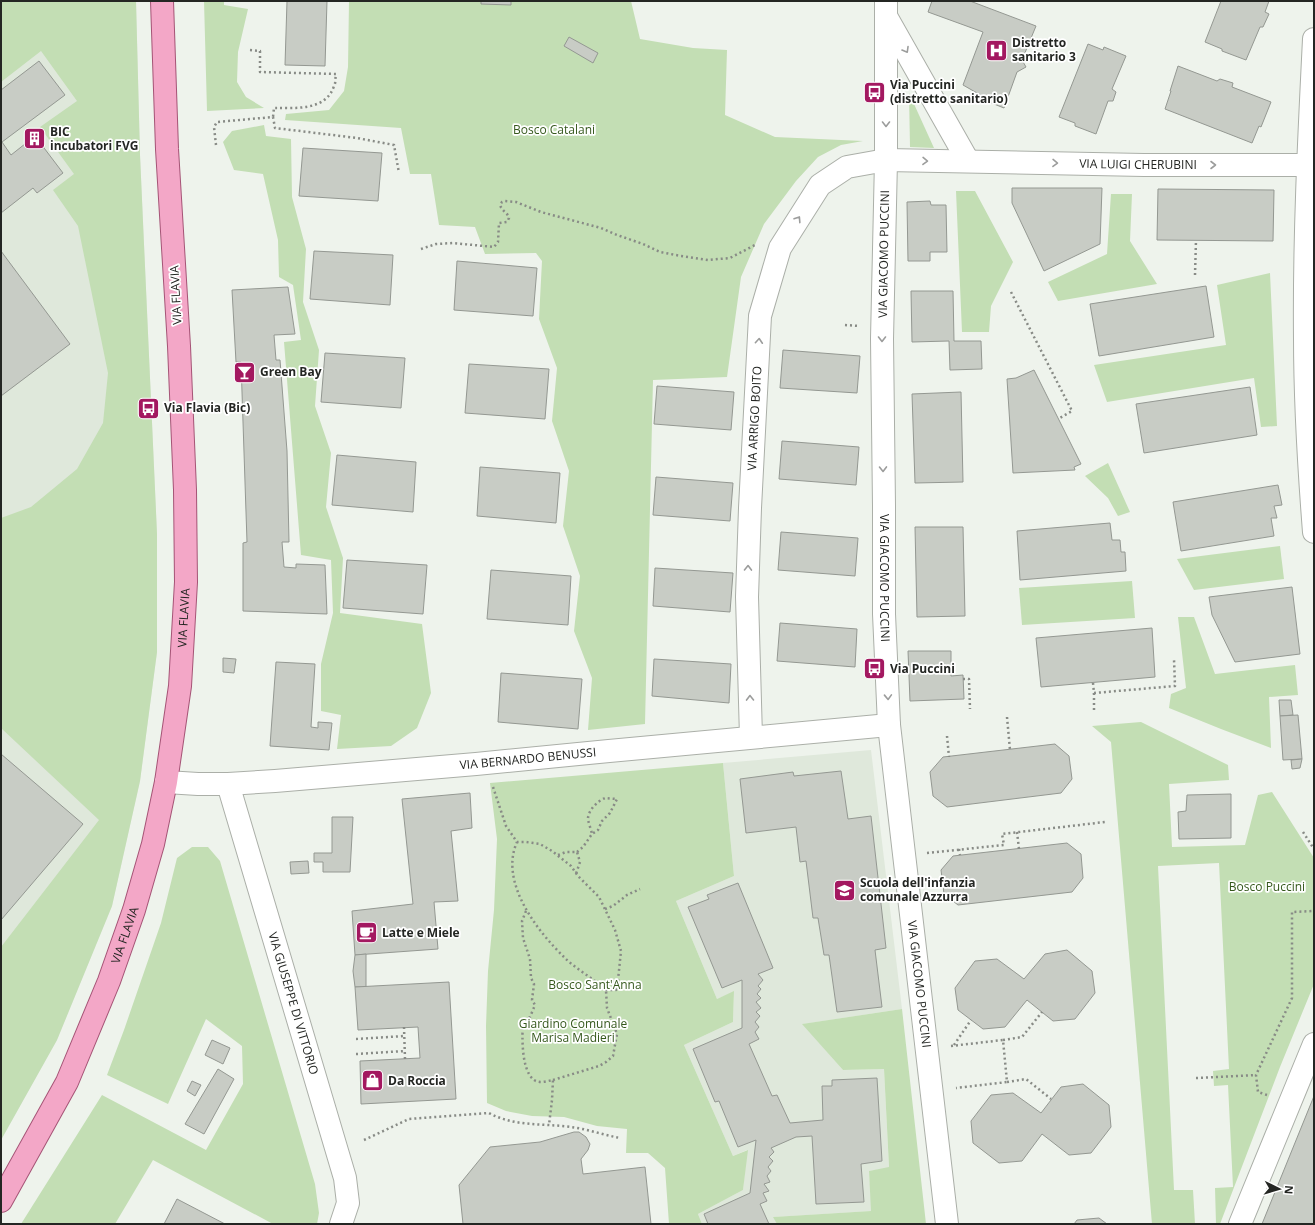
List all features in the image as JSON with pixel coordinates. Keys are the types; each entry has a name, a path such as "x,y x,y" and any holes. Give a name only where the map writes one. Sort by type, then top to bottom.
{"main road":[{"name":"VIA FLAVIA","path":"1,1201 67,1082 109,981 134,910 153,844 166,782 180,686 186,582 185,490 179,346 167,149 162,1"}],"street":[{"name":"VIA GIACOMO PUCCINI","path":"886,9 886,160 882,339 884,614 889,726 947,1224"},
{"path":"886,9 968,161"},
{"path":"1314,39 1308,165 1305,339 1307,422 1314,532"},
{"name":"VIA LUIGI CHERUBINI","path":"886,160 1152,165 1308,165"},
{"name":"VIA ARRIGO BOITO","path":"750,737 747,597 750,500 760,316 780,248 820,184 847,166 886,160"},
{"name":"VIA BERNARDO BENUSSI","path":"166,782 228,784 476,764 750,737 889,726"},
{"name":"VIA GIUSEPPE DI VITTORIO","path":"228,784 345,1178 348,1203 341,1224"},
{"path":"1240,1224 1314,1044"}],"path":[{"path":"250,50 260,51 260,72 336,74 335,86 328,98 322,102 309,107 274,108 274,128 357,138 394,145 399,173"},
{"path":"216,145 214,127 217,122 273,117"},
{"path":"421,249 436,244 453,243 494,247 498,242 499,223 507,222 509,218 509,216 501,209 500,205 505,201 516,202 541,212 601,228 660,252 708,260 730,258 756,244"},
{"path":"1195,275 1196,240"},
{"path":"1011,292 1072,411 1058,419"},
{"path":"1094,693 1175,686 1174,659"},
{"path":"963,679 970,679 970,709"},
{"path":"1093,683 1094,712"},
{"path":"1007,717 1010,750"},
{"path":"947,736 949,757"},
{"path":"492,783 506,826 518,842"},
{"path":"558,855 566,852 577,852 583,847 592,834 598,830 602,821 610,813 617,800 605,798 595,804 588,818 592,834"},
{"path":"922,853 1004,845 1002,834 1106,822"},
{"path":"1017,832 1019,848"},
{"path":"1303,832 1314,849"},
{"path":"518,842 540,844 558,855 571,866 576,874 599,897 615,930 620,951 616,990 606,990 566,959 536,925 526,911 515,880 512,866 513,851 518,842"},
{"path":"959,849 960,855"},
{"path":"576,874 580,862 577,852"},
{"path":"605,909 613,906 627,895 640,889"},
{"path":"526,911 522,921 524,938 530,959 531,978 534,984 532,1000 535,1005 530,1017 523,1022 522,1037 525,1064 528,1072 534,1080 542,1082 553,1080 599,1066 613,1056 617,1034 607,1008 606,990"},
{"path":"1258,1092 1256,1075 1292,998 1292,912 1314,911"},
{"path":"946,1046 1022,1037 1042,1012"},
{"path":"954,1045 971,1020"},
{"path":"404,1027 405,1059"},
{"path":"356,1039 404,1036"},
{"path":"1003,1040 1007,1082"},
{"path":"356,1054 405,1051"},
{"path":"1196,1078 1256,1075"},
{"path":"951,1089 1026,1079 1051,1100"},
{"path":"549,1125 553,1080"},
{"path":"364,1140 409,1119 474,1113 489,1113 499,1118 527,1125 572,1127 620,1138"}],"shaded area":[{"path":"1,1 136,1 140,155 157,534 157,652 140,781 112,906 57,1040 1,1140"},
{"path":"871,750 902,1009 803,1024 843,1070 884,1069 889,1168 869,1171 872,1211 774,1217 777,1224 702,1224 698,1214 743,1190 747,1150 733,1156 684,1045 733,1022 734,992 717,999 676,901 734,876 723,763"}],"green space":[{"path":"1,1 136,1 140,155 157,534 157,652 140,781 112,906 57,1040 1,1140 1,947 99,820 1,728 1,518 31,507 77,469 103,423 108,373 78,226 53,190 74,174 40,127 77,101 41,51 1,82"},
{"path":"204,1 224,1 224,5 248,9 238,52 237,82 246,97 264,108 207,111"},
{"name":"Bosco Catalani","path":"349,1 631,1 640,39 693,48 727,50 725,115 775,137 863,141 841,145 818,157 796,181 764,224 741,277 727,377 653,380 645,724 588,730 592,678 574,631 580,576 563,526 569,471 552,421 557,368 539,319 542,261 536,253 485,254 475,227 439,225 431,174 410,174 401,128 285,120 286,114 329,110 344,91 348,67"},
{"path":"909,93 934,148 910,147"},
{"path":"264,125 266,136 291,139 292,197 306,249 303,302 319,350 315,406 331,453 326,507 343,558 340,613 422,624 431,693 417,728 391,746 337,749 341,715 321,711 321,664 333,613 331,560 301,555 284,342 301,340 293,285 279,277 278,240 263,174 234,170 223,142 232,131"},
{"path":"956,191 975,191 1013,262 991,306 989,332 962,332"},
{"path":"1111,194 1132,194 1130,241 1157,284 1058,301 1048,282 1107,254"},
{"path":"1270,273 1277,426 1261,427 1254,378 1107,402 1094,365 1226,345 1217,285"},
{"path":"1108,463 1130,512 1118,516 1108,498 1085,476"},
{"path":"1280,546 1284,579 1194,590 1177,559"},
{"path":"1132,581 1135,618 1022,625 1019,588"},
{"path":"1178,617 1194,617 1215,674 1295,665 1298,695 1269,697 1271,748 1169,708 1171,694 1186,688"},
{"name":"Bosco Puccini","path":"1141,722 1228,765 1229,780 1169,784 1172,847 1245,845 1258,795 1272,792 1314,858 1314,984 1280,1067 1220,1224 1216,1224 1215,1188 1233,1187 1228,1085 1214,1086 1213,1071 1229,1069 1219,863 1158,866 1174,1190 1193,1190 1195,1224 1152,1224 1111,742 1092,726"},
{"name":"Bosco Sant'Anna","path":"723,763 734,876 676,901 717,999 734,991 733,1022 684,1045 733,1156 748,1150 743,1190 698,1214 702,1224 669,1224 665,1168 648,1153 626,1153 627,1129 597,1126 564,1117 532,1116 506,1111 487,1103 486,1026 488,971 494,910 497,839 490,783"},
{"path":"192,847 208,847 220,861 315,1184 319,1213 317,1224 273,1224 153,1160 115,1224 21,1224 102,1095 206,1150 243,1084 242,1046 206,1019 168,1104 107,1075 161,923 177,858"},
{"path":"902,1009 926,1224 777,1224 773,1217 871,1211 869,1171 889,1167 884,1069 843,1070 802,1024"}],"building":[{"path":"287,1 327,1 325,66 285,65"},
{"path":"481,1 511,1 511,5 481,4"},
{"path":"932,1 970,1 1036,26 1022,60 1026,67 1017,72 1004,108 984,100 984,97 963,85 983,32 928,12"},
{"path":"1221,1 1269,1 1265,12 1269,14 1263,27 1260,27 1246,60 1222,51 1222,49 1205,42"},
{"path":"569,37 598,53 593,63 564,46"},
{"path":"1088,44 1103,50 1104,47 1126,56 1112,89 1116,92 1113,101 1108,101 1096,134 1075,126 1075,123 1059,117"},
{"name":"BIC incubatori FVG","path":"39,61 65,95 2,142 11,155 35,136 63,173 37,193 33,188 1,213 1,90"},
{"path":"1178,66 1217,81 1220,79 1233,83 1232,87 1271,102 1261,127 1259,126 1252,143 1165,109"},
{"path":"303,148 382,153 378,201 299,196"},
{"path":"1012,188 1102,188 1100,244 1044,271 1012,203"},
{"path":"1158,189 1274,190 1273,241 1157,240"},
{"path":"930,201 931,205 946,205 947,252 930,252 930,261 908,261 907,202"},
{"path":"1,251 70,344 1,396"},
{"path":"314,251 393,255 390,305 310,299"},
{"path":"457,261 537,268 533,316 454,310"},
{"path":"1206,286 1214,337 1099,356 1090,304"},
{"path":"288,287 295,334 274,335 276,360 280,360 287,451 289,542 282,542 284,567 296,568 296,564 325,565 327,614 243,611 243,543 247,542 241,362 236,362 232,290"},
{"path":"911,291 953,291 954,341 981,341 982,369 950,370 949,341 912,342"},
{"path":"783,350 860,356 857,393 780,388"},
{"path":"325,353 405,358 401,408 321,402"},
{"path":"469,364 549,369 545,419 465,413"},
{"path":"1034,370 1081,464 1074,467 1075,470 1013,473 1007,379 1016,378"},
{"path":"657,386 734,392 731,430 654,424"},
{"path":"1250,387 1257,435 1144,453 1136,404"},
{"path":"961,392 963,482 915,483 912,394"},
{"path":"782,441 859,447 856,485 779,479"},
{"path":"337,455 416,462 413,512 332,505"},
{"path":"480,467 560,473 556,523 477,516"},
{"path":"656,477 733,483 730,521 653,515"},
{"path":"1278,485 1282,505 1274,506 1277,518 1271,518 1274,536 1181,551 1173,502"},
{"path":"1110,523 1112,540 1120,540 1121,552 1125,552 1126,571 1020,580 1017,531"},
{"path":"915,527 963,527 965,616 917,617"},
{"path":"781,532 858,538 855,576 778,570"},
{"path":"347,560 427,565 423,614 343,608"},
{"path":"655,568 733,573 730,612 653,606"},
{"path":"491,570 571,576 568,625 487,619"},
{"path":"1292,587 1300,654 1235,662 1212,615 1209,597"},
{"path":"780,623 857,629 855,667 777,661"},
{"path":"1152,628 1155,677 1041,687 1036,638"},
{"path":"908,651 951,651 951,676 963,675 964,699 910,701"},
{"path":"223,658 236,659 234,673 223,672"},
{"path":"654,659 731,664 729,703 652,696"},
{"path":"276,662 315,664 311,727 318,728 318,722 332,723 329,750 270,746"},
{"path":"501,673 582,679 578,729 498,722"},
{"path":"1279,700 1291,700 1293,715 1280,716"},
{"path":"1298,715 1302,759 1283,760 1280,716"},
{"path":"1055,744 1069,756 1072,779 1061,793 947,807 933,796 930,772 943,757"},
{"path":"1,754 83,824 1,920"},
{"path":"1302,759 1300,768 1292,769 1291,760"},
{"name":"Scuola dell'infanzia comunale Azzurra","path":"841,771 848,819 871,816 886,948 875,950 882,1007 837,1012 829,955 824,955 818,918 813,918 806,861 800,862 796,827 746,833 740,779 793,772 794,776"},
{"path":"470,793 472,828 451,831 458,901 434,902 438,949 355,955 352,911 413,904 402,799"},
{"path":"1231,794 1231,838 1179,839 1178,812 1186,811 1187,795"},
{"path":"332,817 353,817 350,872 323,872 323,862 314,862 314,853 332,853"},
{"path":"1067,843 1081,854 1083,878 1072,892 958,905 944,894 941,870 953,856"},
{"path":"308,861 309,873 291,874 290,862"},
{"path":"738,883 773,968 758,974 763,980 758,986 761,989 757,994 761,998 756,1002 761,1008 756,1012 760,1016 755,1022 759,1027 755,1032 759,1039 749,1044 772,1096 777,1095 790,1123 823,1120 822,1086 832,1086 832,1080 877,1078 882,1161 861,1164 864,1202 816,1204 812,1136 796,1137 771,1148 774,1152 769,1157 773,1161 768,1167 771,1171 767,1176 770,1182 764,1184 769,1191 763,1193 767,1201 760,1204 769,1224 708,1224 704,1214 750,1193 756,1140 738,1147 719,1101 715,1102 693,1049 742,1028 742,980 722,988 688,907 709,899 707,895"},
{"path":"1067,950 1092,971 1095,993 1075,1019 1053,1021 1027,1000 1005,1027 983,1029 958,1010 955,988 975,961 997,959 1024,979 1045,954"},
{"path":"366,954 366,987 355,987 353,971 355,955"},
{"path":"449,982 456,1099 361,1104 360,1061 420,1058 418,1027 358,1030 355,987"},
{"path":"212,1040 230,1048 223,1064 205,1055"},
{"path":"218,1069 234,1079 204,1134 185,1124"},
{"path":"192,1081 201,1085 195,1096 187,1091"},
{"path":"1083,1084 1109,1105 1111,1127 1091,1153 1069,1155 1042,1134 1022,1161 999,1163 973,1143 971,1121 991,1095 1013,1093 1041,1113 1061,1087"},
{"path":"1314,1096 1314,1224 1262,1224"},
{"path":"574,1132 579,1132 586,1137 590,1144 588,1150 581,1159 583,1174 645,1167 651,1224 463,1224 459,1185 490,1147 540,1142"},
{"path":"177,1199 225,1224 164,1224"},
{"path":"1099,1218 1107,1224 1074,1224 1077,1220"}],"place":[{"name":"Distretto sanitario 3","path":"997,50"},
{"name":"Via Puccini (distretto sanitario)","path":"875,92"},
{"name":"BIC incubatori FVG","path":"34,139"},
{"name":"Green Bay","path":"245,372"},
{"name":"Via Flavia (Bic)","path":"149,408"},
{"name":"Via Puccini","path":"874,669"},
{"name":"Scuola dell'infanzia comunale Azzurra","path":"844,890"},
{"name":"Latte e Miele","path":"367,933"},
{"name":"Da Roccia","path":"372,1081"}],"park label":[{"name":"Giardino Comunale Marisa Madieri","path":"573,1031"}]}
